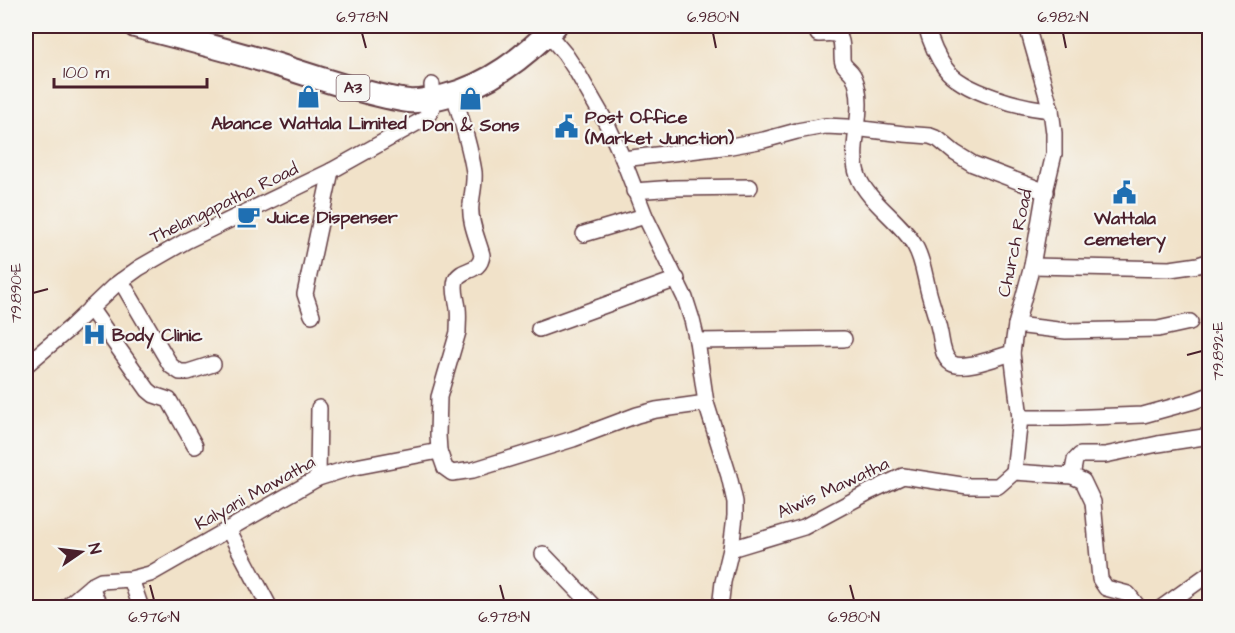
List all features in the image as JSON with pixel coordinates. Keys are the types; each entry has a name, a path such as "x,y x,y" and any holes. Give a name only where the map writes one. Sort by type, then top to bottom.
{"highway":[{"name":"A3","path":"135,26 389,98 410,101 483,83 500,73 545,27"},
{"name":"A3","path":"184,26 360,77 439,93"}],"street":[{"path":"926,26 945,69 966,86 1024,106 1051,110"},
{"name":"Church Road","path":"1014,472 1020,418 1012,353 1016,325 1032,266 1054,154 1051,110 1027,26"},
{"path":"545,27 578,72 608,126 645,216 685,298 697,341 706,403 735,502 731,549 723,582 720,608"},
{"path":"818,34 834,33 841,38 843,63 853,73 859,95 855,157 857,175 866,189 907,234 916,248 948,361 961,366 1012,353"},
{"name":"Thelangapatha Road","path":"26,365 139,268 186,241 331,171 424,119 439,93"},
{"path":"439,93 471,154 474,176 471,214 482,255 481,262 472,270 461,274 455,282 458,332 439,396 439,451 445,468 452,473 473,470 573,439 637,415 706,403"},
{"path":"623,159 731,146 825,126 858,128 930,136 938,139 973,164 1046,192"},
{"path":"312,315 305,294 331,171"},
{"path":"634,191 750,187"},
{"path":"584,234 645,216"},
{"path":"1032,266 1170,269 1198,266 1209,261"},
{"path":"539,329 677,279"},
{"path":"121,282 171,366 180,372 188,372 213,364"},
{"path":"90,308 148,390 154,395 169,400 195,446"},
{"path":"1016,325 1066,331 1158,329 1190,322"},
{"path":"697,341 844,339"},
{"path":"1020,418 1143,415 1209,395"},
{"path":"318,478 319,408"},
{"path":"1072,476 1075,460 1080,455 1105,455 1209,436"},
{"name":"Kalyani Mawatha","path":"65,608 101,580 131,579 150,574 318,478 350,468 439,451"},
{"path":"1014,472 1072,476 1083,481 1093,502 1100,579 1106,588 1128,594 1139,608"},
{"name":"Alwis Mawatha","path":"731,549 804,527 903,476 968,486 998,486 1014,472"},
{"path":"228,530 270,608"},
{"path":"543,554 595,608"},
{"path":"1161,608 1209,573"},
{"path":"131,579 141,608"},
{"path":"91,586 100,608"}],"place":[{"name":"Abance Wattala Limited","path":"309,97"},
{"name":"Don & Sons","path":"471,99"},
{"name":"Post Office (Market Junction)","path":"567,127"},
{"name":"Wattala cemetery","path":"1125,192"},
{"name":"Juice Dispenser","path":"249,217"},
{"name":"Body Clinic","path":"94,335"}]}
